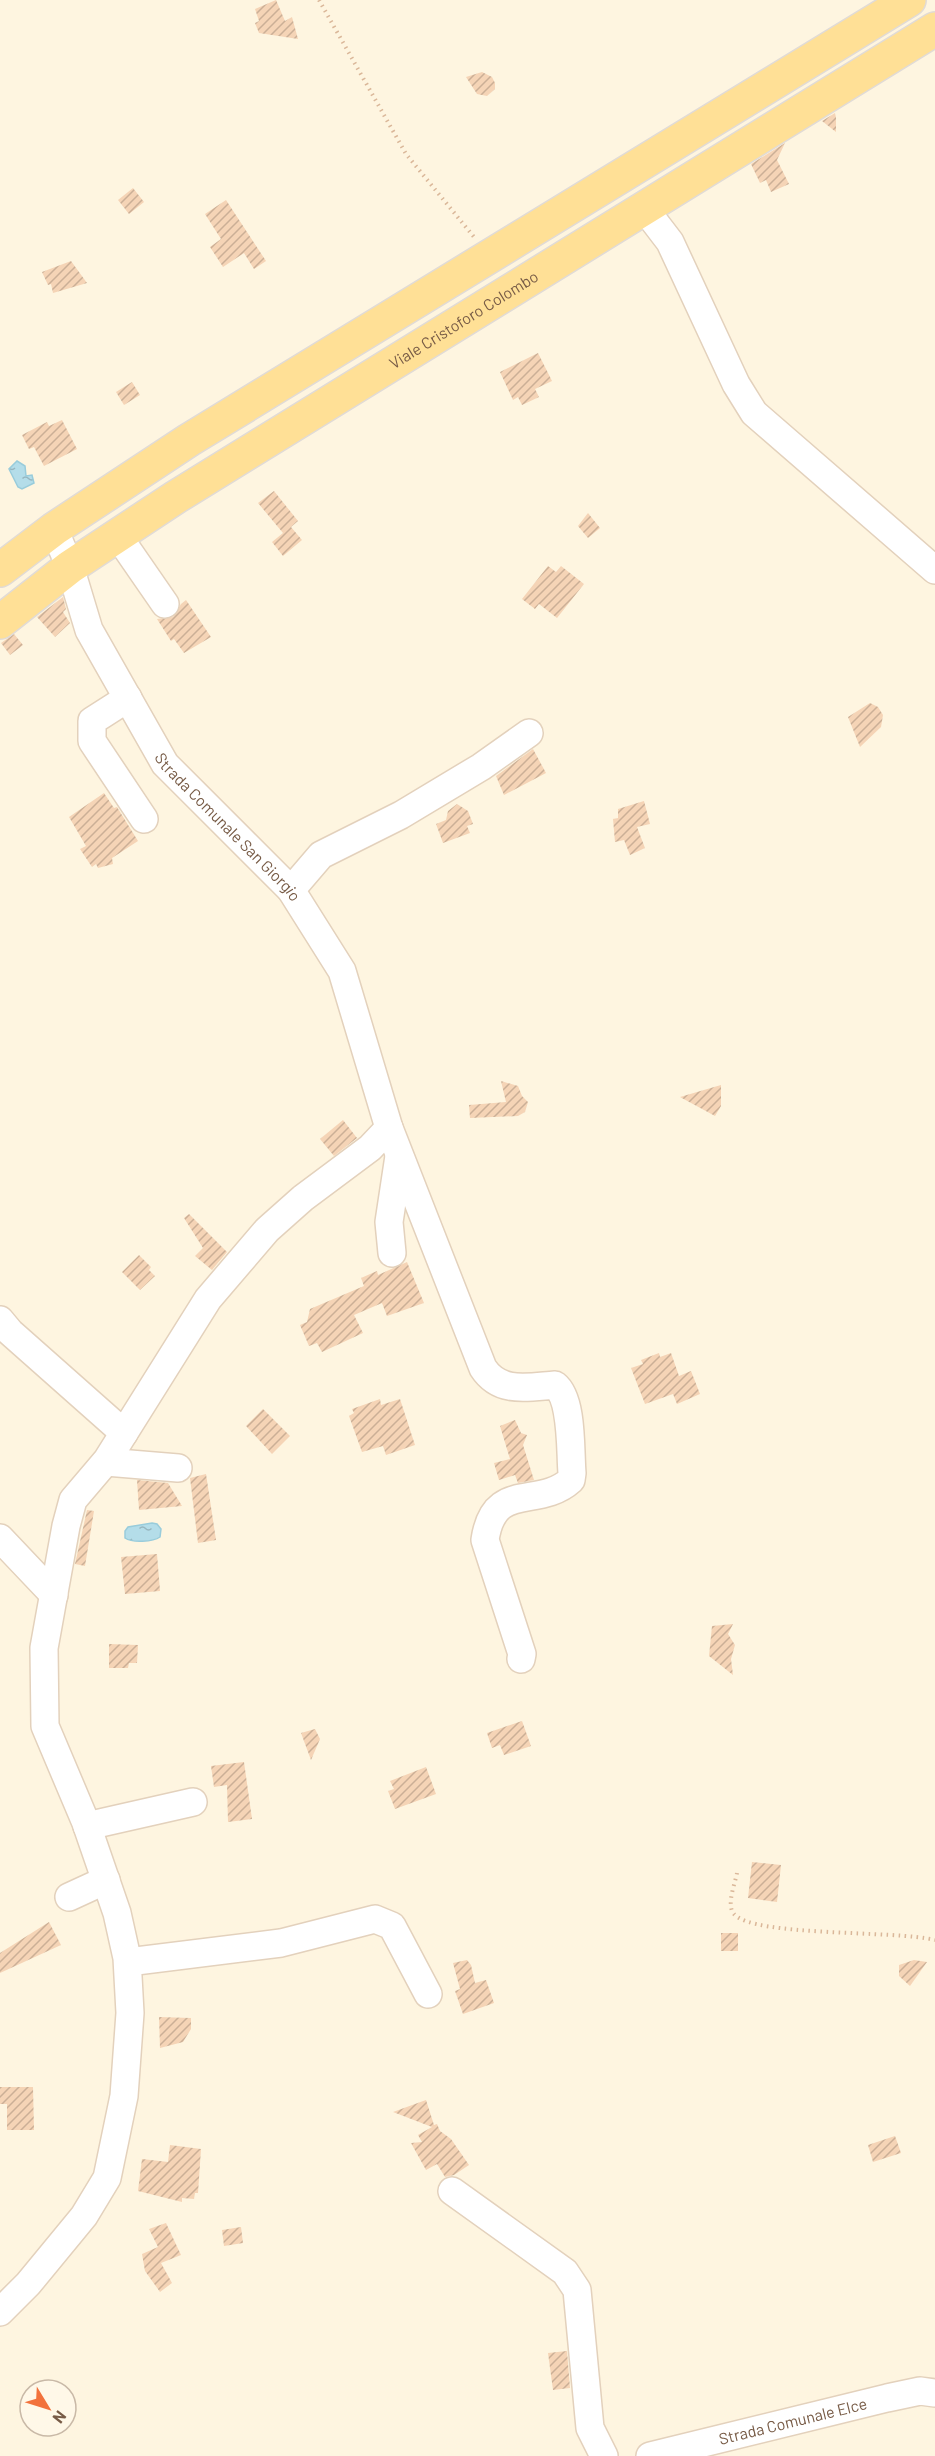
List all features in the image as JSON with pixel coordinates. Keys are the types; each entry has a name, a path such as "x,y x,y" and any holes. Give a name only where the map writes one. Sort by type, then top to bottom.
{"main road":[{"path":"0,570 54,530 189,440 909,0"},
{"name":"Viale Cristoforo Colombo","path":"0,622 70,567 118,536 935,29"}],"street":[{"path":"644,208 670,242 736,384 754,413 935,570"},
{"name":"Strada Comunale San Giorgio","path":"54,530 70,567 88,630 165,764 291,890 342,972 388,1128 483,1368 490,1379 516,1388 555,1385 561,1389 566,1401 571,1480 554,1490 512,1501 497,1508 488,1522 485,1540 522,1654 521,1659"},
{"path":"118,536 165,604"},
{"path":"128,698 92,721 92,741 144,819"},
{"path":"291,890 321,855 401,815 481,767 529,733"},
{"path":"0,2312 28,2284 84,2216 107,2178 124,2096 130,2013 128,1962 117,1913 106,1880 87,1826 45,1726 44,1648 73,1500 106,1462 208,1299 252,1247 303,1198 370,1148 388,1128"},
{"path":"392,1253 389,1222 400,1154"},
{"path":"0,1320 9,1332 124,1433"},
{"path":"106,1462 178,1468"},
{"path":"0,1538 54,1595"},
{"path":"87,1826 193,1802"},
{"path":"69,1897 106,1880"},
{"path":"128,1962 281,1943 375,1920 392,1926 429,1994"},
{"path":"452,2191 565,2272 577,2290 590,2428 604,2456"},
{"name":"Strada Comunale Elce","path":"650,2456 887,2398 920,2391 935,2392"}],"path":[{"path":"320,0 406,154 450,206 488,257"},
{"path":"737,1873 730,1906 733,1913 742,1920 793,1929 892,1933 935,1940"}],"water":[{"path":"17,461 25,466 26,476 32,475 34,483 22,489 18,487 9,469"},
{"path":"157,1524 161,1529 160,1537 143,1541 132,1541 125,1538 125,1531 128,1527"}],"building":[{"path":"276,0 285,21 292,17 298,39 259,33 255,23 259,21 255,9"},
{"path":"482,72 492,77 495,83 495,89 487,96 477,94 466,77"},
{"path":"835,113 836,118 836,132 822,121"},
{"path":"785,143 777,160 789,184 771,192 766,180 760,183 751,164"},
{"path":"133,188 144,202 129,214 118,200"},
{"path":"226,200 266,261 254,269 244,253 223,267 210,247 221,239 205,214"},
{"path":"71,261 87,283 53,293 51,284 48,285 42,272"},
{"path":"538,353 552,381 535,389 539,397 522,405 518,397 513,400 500,372"},
{"path":"132,382 140,395 124,405 116,392"},
{"path":"62,420 77,449 44,466 34,447 29,449 22,435 47,422 49,426"},
{"path":"274,491 298,521 291,527 302,540 283,556 272,542 283,533 258,503"},
{"path":"588,513 600,528 588,538 578,526"},
{"path":"548,566 556,572 561,566 584,584 557,618 539,604 535,609 522,599"},
{"path":"63,597 66,609 63,612 70,623 55,637 37,617"},
{"path":"186,600 211,637 184,653 174,639 171,641 157,619 173,617"},
{"path":"14,634 23,645 10,655 1,643"},
{"path":"870,703 878,707 883,715 881,727 860,747 848,717"},
{"path":"533,749 546,773 504,795 496,776"},
{"path":"104,793 114,808 117,807 138,841 112,858 113,864 98,868 96,864 92,867 80,849 86,846 69,817"},
{"path":"644,801 650,824 637,827 645,848 630,855 624,840 615,842 613,819 618,818 618,809"},
{"path":"457,804 468,811 473,824 467,826 470,833 443,843 436,824 446,820 448,811"},
{"path":"501,1081 518,1086 522,1096 528,1102 525,1112 518,1116 470,1118 469,1105 506,1102"},
{"path":"721,1085 721,1106 715,1116 680,1097"},
{"path":"343,1120 357,1138 334,1156 320,1139"},
{"path":"189,1214 227,1252 212,1270 195,1256 203,1248 184,1218"},
{"path":"139,1255 151,1267 149,1270 155,1276 140,1290 122,1272"},
{"path":"407,1262 424,1303 387,1316 382,1303 354,1315 363,1333 322,1352 317,1343 309,1346 300,1325 307,1322 310,1309 364,1286 361,1278 377,1271 378,1275"},
{"path":"659,1353 660,1357 671,1353 679,1376 691,1371 700,1394 677,1404 673,1394 645,1404 631,1368 643,1364 641,1360"},
{"path":"380,1399 381,1405 400,1399 415,1445 386,1455 383,1446 362,1452 349,1416 354,1413 352,1409"},
{"path":"263,1409 290,1436 272,1454 246,1426"},
{"path":"515,1420 521,1433 527,1435 523,1445 534,1480 518,1483 515,1475 499,1480 494,1463 510,1459 500,1426"},
{"path":"206,1474 216,1540 198,1543 190,1478"},
{"path":"137,1480 168,1483 182,1506 139,1510"},
{"path":"87,1510 94,1511 85,1566 75,1564"},
{"path":"157,1554 160,1591 125,1594 121,1557"},
{"path":"733,1624 728,1634 735,1645 731,1659 733,1675 709,1656 712,1626"},
{"path":"109,1644 138,1645 137,1663 129,1663 128,1668 109,1668"},
{"path":"522,1721 531,1746 504,1755 500,1745 492,1748 487,1733"},
{"path":"315,1729 320,1739 311,1760 301,1733"},
{"path":"244,1762 252,1819 228,1822 227,1785 214,1787 211,1766"},
{"path":"426,1767 436,1794 395,1809 388,1791 394,1789 390,1781"},
{"path":"752,1862 781,1865 777,1902 748,1898"},
{"path":"49,1922 61,1945 0,1973 0,1953"},
{"path":"721,1933 738,1933 738,1951 721,1951"},
{"path":"467,1960 471,1965 475,1983 486,1980 494,2003 463,2014 455,1991 460,1989 453,1963"},
{"path":"914,1960 927,1962 910,1986 899,1976 899,1965"},
{"path":"159,2017 191,2018 191,2029 183,2042 160,2048"},
{"path":"0,2087 33,2087 34,2130 7,2130 7,2104 0,2104"},
{"path":"426,2100 434,2125 437,2124 440,2131 451,2139 469,2165 454,2175 445,2177 437,2164 426,2170 411,2143 422,2142 418,2135 432,2127 393,2112"},
{"path":"895,2136 901,2153 873,2162 868,2145"},
{"path":"170,2145 201,2149 198,2193 195,2193 194,2199 182,2198 182,2202 138,2191 142,2159 168,2162"},
{"path":"166,2223 181,2255 161,2263 172,2283 160,2292 145,2271 142,2254 158,2247 149,2229"},
{"path":"241,2227 243,2243 224,2246 222,2230"},
{"path":"567,2351 570,2388 553,2390 548,2353"}]}
